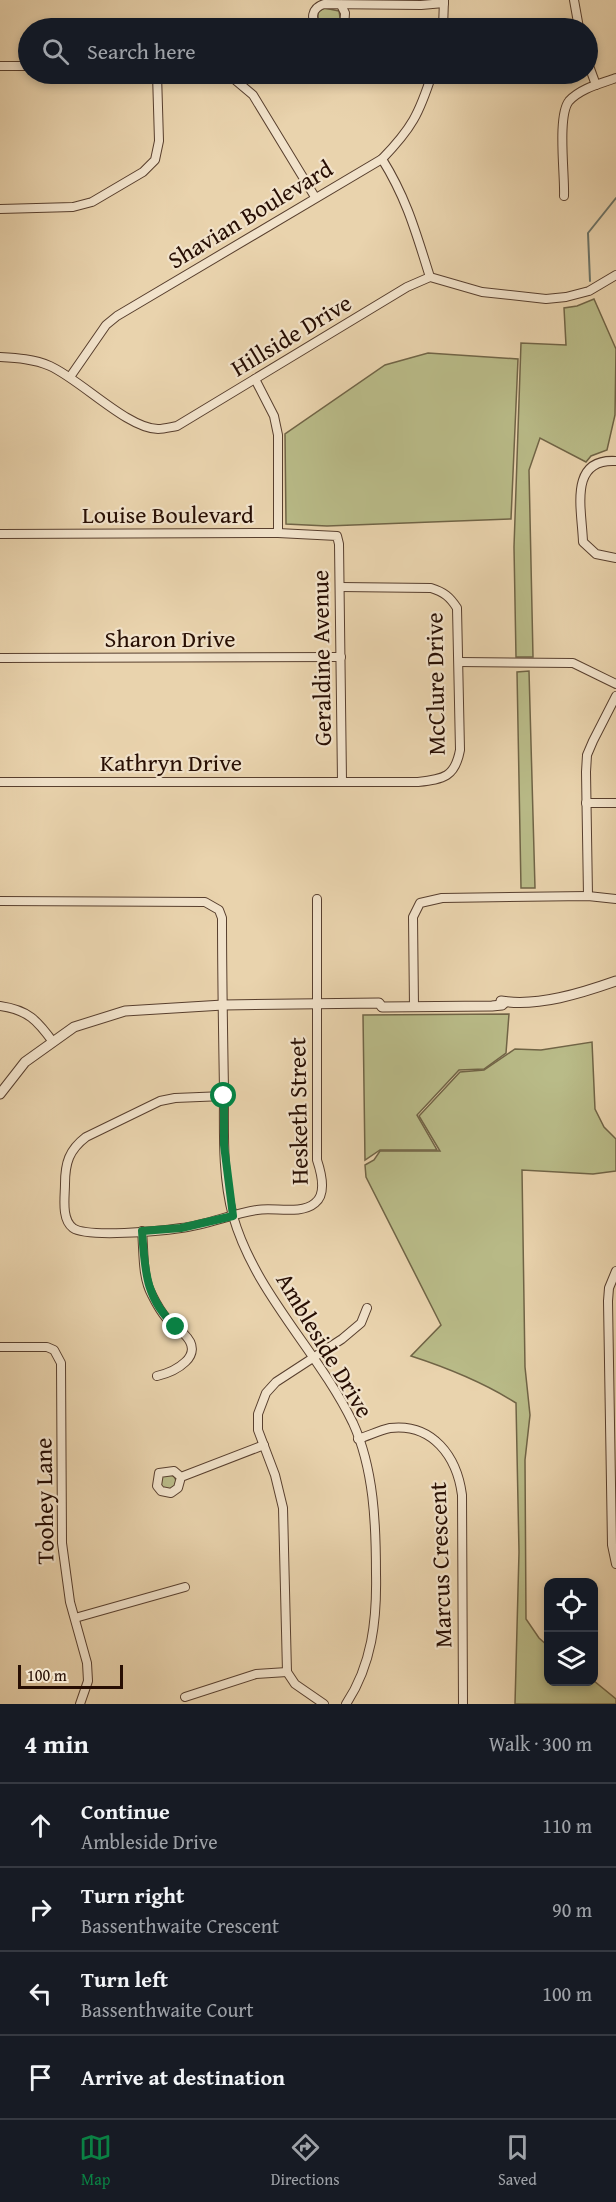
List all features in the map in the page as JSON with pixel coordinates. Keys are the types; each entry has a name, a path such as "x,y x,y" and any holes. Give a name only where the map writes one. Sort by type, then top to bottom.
{"street":[{"path":"574,0 577,18"},
{"path":"314,18 316,9 324,4 421,5 444,2 443,18"},
{"path":"341,5 345,18"},
{"path":"0,66 18,66"},
{"path":"564,196 562,128 568,102 586,89 616,78"},
{"path":"0,209 73,207 92,202 143,172 155,160 159,141 157,84"},
{"path":"240,84 253,95 315,197"},
{"name":"Shavian Boulevard","path":"70,377 106,324 117,316 382,159 405,136 420,110 429,84"},
{"path":"382,159 398,184 409,209 430,278 482,292 546,299 589,291 616,275"},
{"name":"Hillside Drive","path":"0,357 30,359 51,366 135,423 157,429 177,426 407,287 430,278"},
{"path":"255,380 274,416 278,435 278,533"},
{"path":"616,461 603,461 591,465 581,487 583,542 596,554 616,558"},
{"name":"Louise Boulevard","path":"0,534 278,533 337,536"},
{"name":"Geraldine Avenue","path":"337,536 340,587 342,781"},
{"name":"McClure Drive","path":"340,587 431,588 442,592 452,600 457,608 460,750 457,764 444,778 418,782 342,781"},
{"name":"Sharon Drive","path":"0,658 340,657"},
{"path":"459,662 573,663 616,684"},
{"path":"588,896 587,755 616,696"},
{"name":"Kathryn Drive","path":"0,782 342,781"},
{"path":"586,803 616,803"},
{"path":"414,1004 414,917 420,903 442,898 588,896 616,899"},
{"name":"Hesketh Street","path":"224,1096 175,1098 160,1101 86,1137 76,1145 69,1154 65,1173 65,1213 68,1222 74,1228 91,1234 142,1231 181,1228 265,1209 304,1208 314,1204 321,1193 317,1160 317,899"},
{"name":"Ambleside Drive","path":"0,901 205,902 219,910 222,918 224,1145 233,1216 251,1259 274,1300 314,1357 353,1424 368,1472 376,1532 376,1595 373,1636 364,1670 346,1704"},
{"path":"0,1094 25,1062 74,1027 125,1011 223,1005 380,1002 382,1007 470,1003 502,1005 505,1002 558,998 616,981"},
{"path":"0,1006 20,1010 34,1018 53,1042"},
{"path":"142,1231 148,1287 166,1318 185,1334 191,1347 187,1362 174,1372 157,1376"},
{"path":"616,1270 609,1288 608,1301 614,1461 612,1545 616,1564"},
{"path":"324,1704 295,1684 287,1672 283,1508 257,1421 261,1403 276,1382 361,1323 367,1308"},
{"name":"Toohey Lane","path":"0,1347 47,1347 54,1350 59,1357 62,1407 62,1543 66,1584 88,1672 86,1692 80,1704"},
{"name":"Marcus Crescent","path":"358,1439 388,1428 414,1430 427,1435 446,1450 459,1477 462,1495 463,1704"},
{"path":"181,1477 264,1445"},
{"path":"75,1618 185,1587"},
{"path":"185,1697 256,1674 287,1672"}],"green space":[{"path":"324,8 339,11 340,18 318,18 318,12"},
{"path":"594,299 616,349 615,415 607,450 591,456 586,462 540,438 529,470 533,657 516,657 514,547 521,343 566,345 564,308 577,306"},
{"path":"428,353 518,359 511,519 327,526 286,524 285,434 385,365"},
{"path":"529,671 535,888 521,888 517,672"},
{"path":"509,1014 506,1053 484,1069 459,1070 417,1115 437,1150 380,1150 365,1160 363,1015"},
{"path":"592,1042 595,1109 604,1127 616,1139 616,1171 593,1174 522,1170 525,1367 530,1415 525,1460 526,1619 544,1642 544,1686 598,1684 616,1699 616,1704 515,1704 519,1552 516,1403 465,1376 411,1356 441,1325 366,1177 365,1165 374,1160 380,1151 440,1151 419,1116 460,1072 484,1070 515,1049 541,1050"},
{"path":"168,1474 176,1482 168,1490 160,1482"}],"waterway":[{"path":"590,281 588,233 616,198"}],"route":[{"path":"176,1327 166,1318 148,1287 142,1231 195,1226 233,1216 224,1145 224,1096"}]}
